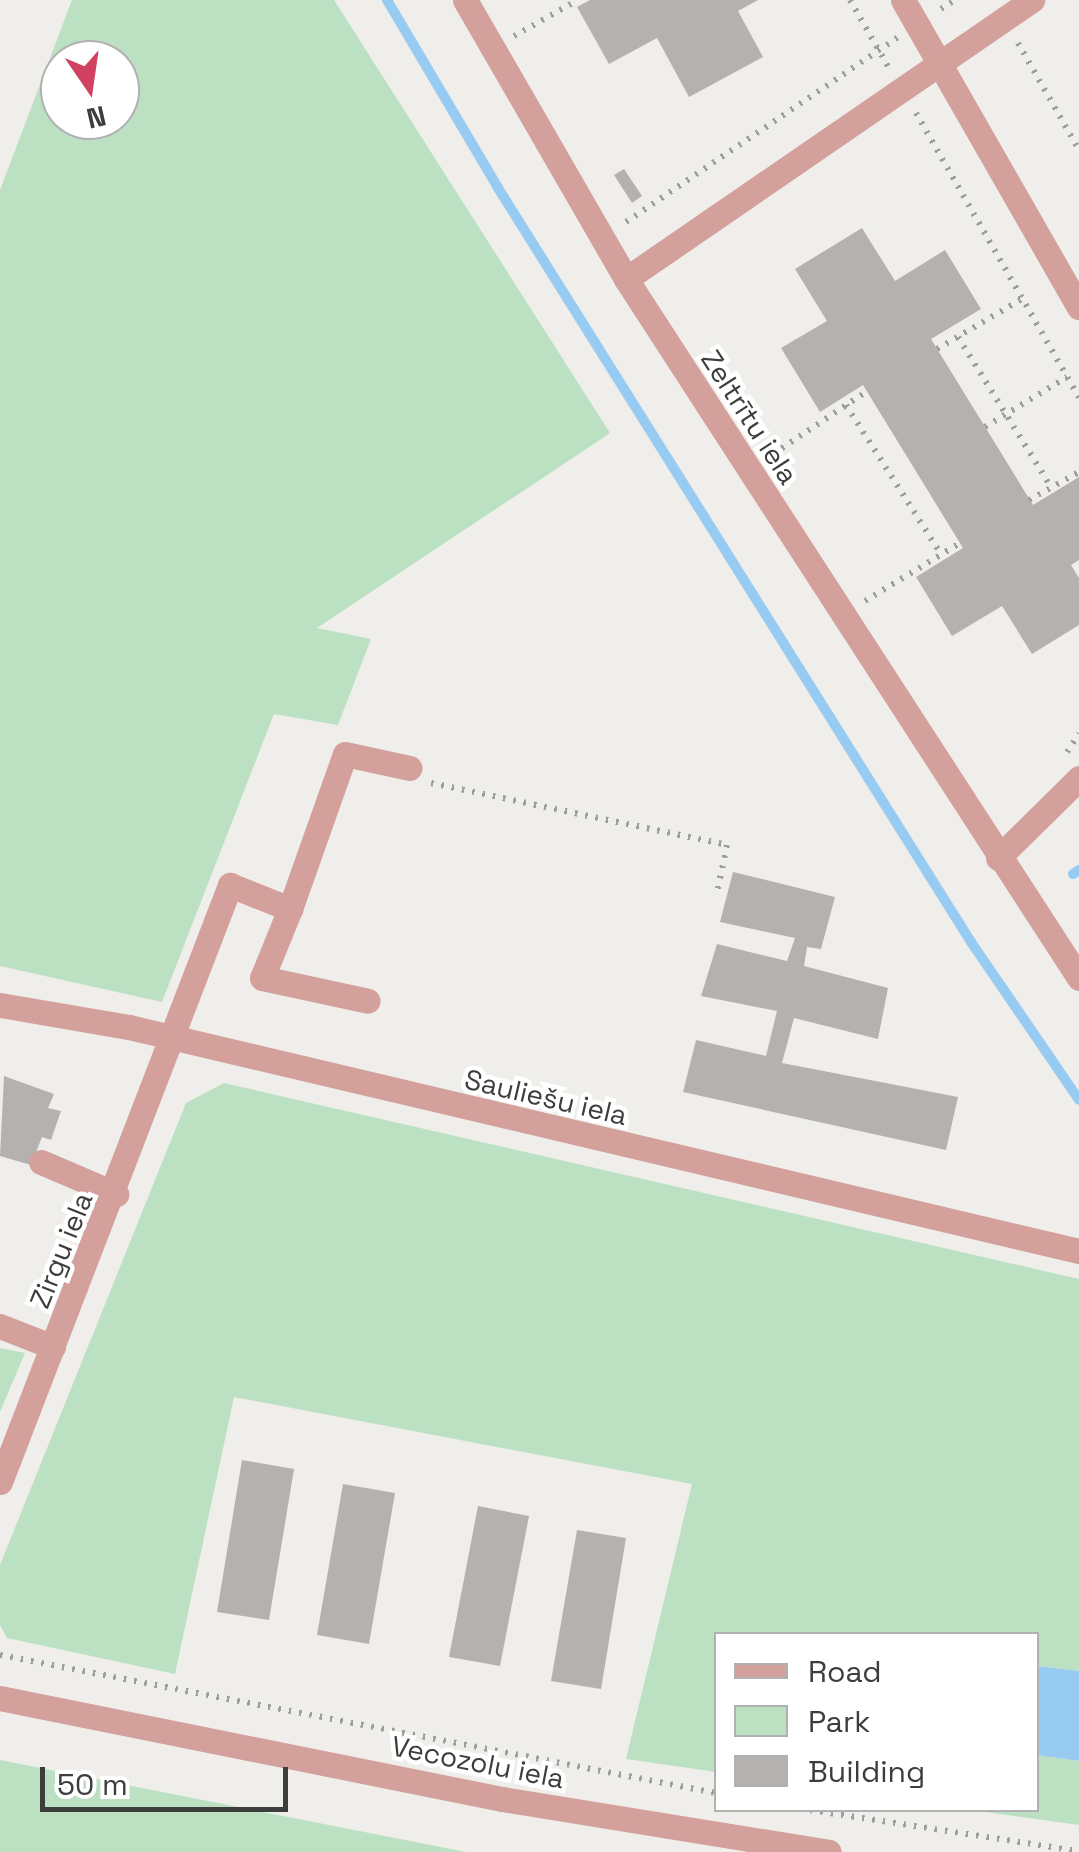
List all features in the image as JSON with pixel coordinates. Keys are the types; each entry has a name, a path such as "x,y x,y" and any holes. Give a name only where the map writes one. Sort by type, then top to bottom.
{"street":[{"name":"Zeltrītu iela","path":"465,0 626,280 1079,978"},
{"path":"904,0 1079,307"},
{"path":"626,280 1032,0"},
{"path":"368,1001 262,978 345,754 410,768"},
{"path":"998,858 1079,778"},
{"name":"Zirgu iela","path":"0,1482 116,1194 230,885 290,908"},
{"name":"Sauliešu iela","path":"0,1004 172,1038 1079,1251"},
{"path":"41,1162 116,1194"},
{"path":"0,1326 54,1347"},
{"name":"Vecozolu iela","path":"0,1698 502,1799 829,1852"}],"path":[{"path":"508,38 578,0"},
{"path":"850,0 1079,398"},
{"path":"617,228 955,0"},
{"path":"1004,19 1079,150"},
{"path":"937,348 1022,300"},
{"path":"958,337 1051,487"},
{"path":"985,428 1066,377"},
{"path":"764,460 867,391"},
{"path":"846,405 941,554"},
{"path":"1029,500 1079,472"},
{"path":"870,598 960,543"},
{"path":"410,768 432,783 726,844 717,893"},
{"path":"0,1655 714,1793"},
{"path":"823,1812 1079,1851"}],"green space":[{"path":"72,0 334,0 610,433 317,628 371,639 338,725 274,714 162,1002 0,966 0,190 40,84 40,140 140,140 140,40 57,40"},
{"path":"224,1083 1079,1279 1079,1671 1039,1666 1039,1632 714,1632 714,1772 626,1759 692,1484 234,1397 175,1674 7,1638 0,1625 0,1565 186,1103"},
{"path":"0,1348 25,1353 0,1412"},
{"path":"1039,1755 1079,1761 1079,1825 985,1812 1039,1812"},
{"path":"0,1760 466,1852 0,1852"}],"water":[{"path":"1039,1666 1079,1671 1079,1761 1039,1755"}],"building":[{"path":"590,0 758,0 738,11 763,57 689,97 657,38 609,64 577,7"},
{"path":"624,169 642,196 632,203 614,175"},
{"path":"862,228 895,281 945,250 981,309 931,339 1033,505 1079,477 1079,560 1071,565 1079,578 1079,625 1032,654 1002,606 952,636 916,577 963,548 863,385 820,412 781,348 827,321 795,269"},
{"path":"733,872 835,897 821,949 807,947 804,966 888,988 878,1039 794,1018 782,1063 958,1097 946,1150 683,1092 696,1040 766,1056 777,1011 701,996 717,944 787,961 795,938 720,922"},
{"path":"4,1076 54,1094 48,1108 61,1111 51,1140 42,1137 31,1165 0,1156"},
{"path":"242,1460 294,1469 269,1620 217,1612"},
{"path":"343,1484 395,1493 369,1644 317,1635"},
{"path":"478,1506 529,1516 500,1666 449,1657"},
{"path":"577,1530 626,1538 601,1689 551,1681"}],"waterway":[{"path":"387,0 498,188 971,942 1079,1100"},
{"path":"1073,874 1079,870"}]}
